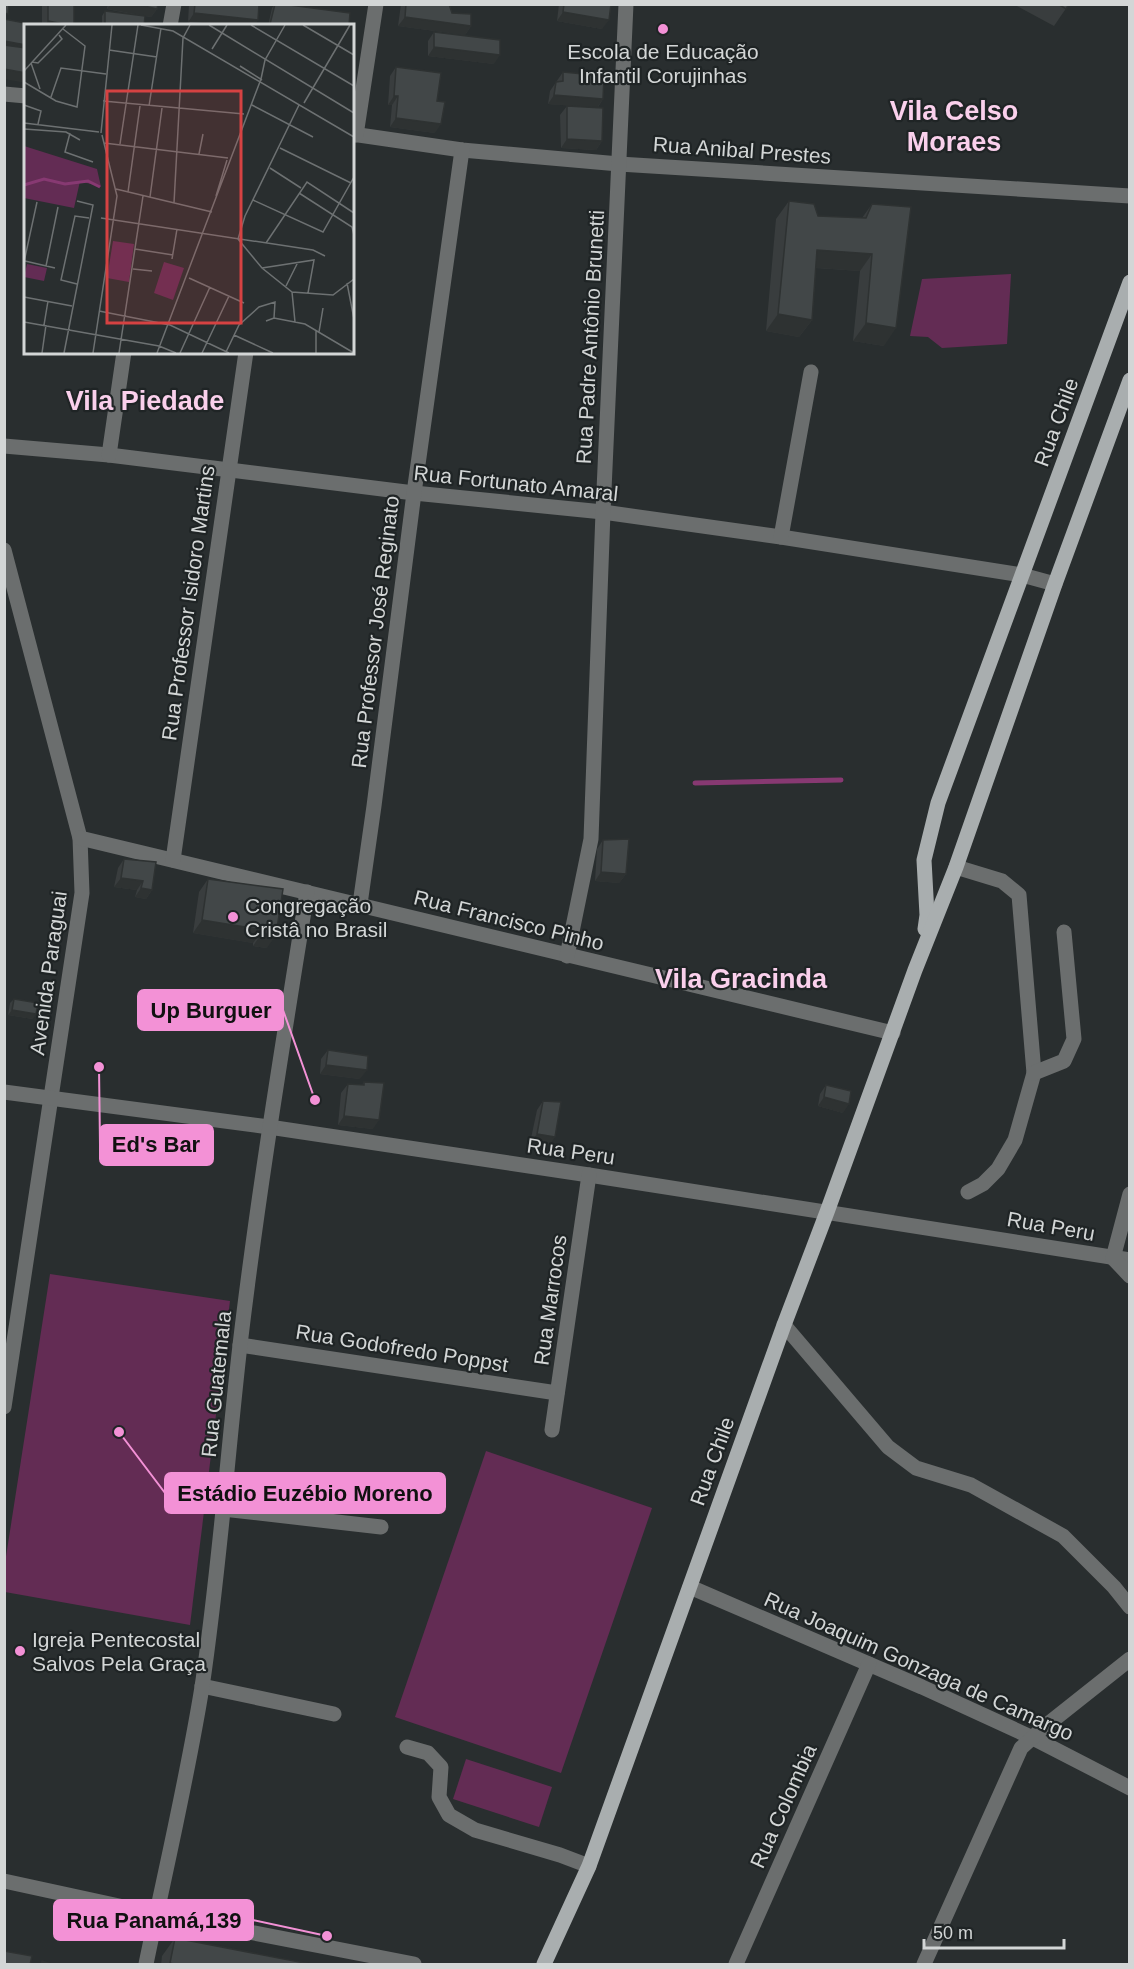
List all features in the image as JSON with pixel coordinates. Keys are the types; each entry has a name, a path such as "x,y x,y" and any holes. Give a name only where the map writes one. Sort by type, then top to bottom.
{"main road":[{"name":"Rua Chile","path":"915,970 927,915 924,860 938,803 1130,282"},
{"name":"Rua Chile","path":"544,1965 589,1866 784,1325 915,970 956,867 1055,584 1130,380"},
{"path":"924,860 927,868 941,875 952,872 956,867"}],"street":[{"path":"171,24 174,4"},
{"path":"354,135 376,4"},
{"name":"Rua Padre Antônio Brunetti","path":"567,956 591,839 626,4"},
{"path":"4,94 24,96"},
{"name":"Rua Anibal Prestes","path":"354,135 462,150 619,164 1130,196"},
{"name":"Rua Professor José Reginato","path":"360,904 462,150"},
{"path":"109,455 124,354"},
{"name":"Rua Professor Isidoro Martins","path":"173,860 246,354"},
{"path":"782,537 811,372"},
{"name":"Rua Fortunato Amaral","path":"4,446 109,455 414,493 603,512 782,537 1022,575"},
{"name":"Avenida Paraguai","path":"4,550 80,838 82,894 4,1407"},
{"path":"1022,575 1055,584"},
{"name":"Rua Francisco Pinho","path":"80,838 892,1034"},
{"path":"956,867 1002,881 1019,895 1034,1073 1015,1140 998,1169 983,1184 968,1192"},
{"name":"Rua Guatemala","path":"146,1965 179,1816 202,1686 240,1345 269,1127 307,892"},
{"path":"1034,1073 1064,1061 1074,1039 1064,932"},
{"name":"Rua Peru","path":"4,1092 269,1127 1130,1260"},
{"name":"Rua Marrocos","path":"552,1430 589,1175"},
{"path":"1130,1194 1113,1258 1130,1276"},
{"path":"784,1325 888,1447 916,1468 971,1485 1063,1536 1130,1606"},
{"name":"Rua Godofredo Poppst","path":"240,1345 558,1392"},
{"path":"223,1509 381,1527"},
{"name":"Rua Joaquim Gonzaga de Camargo","path":"690,1587 1033,1738 1130,1788"},
{"path":"924,1965 1021,1748 1130,1659"},
{"name":"Rua Colombia","path":"736,1965 869,1664"},
{"path":"202,1686 334,1714"},
{"path":"407,1747 428,1753 441,1767 439,1797 449,1815 475,1830 589,1866"},
{"path":"4,1881 156,1914 414,1965"}],"shaded area":[{"path":"1011,274 1007,344 942,348 928,337 910,336 922,279"},
{"path":"50,1274 230,1301 190,1625 5,1592 5,1563"},
{"path":"486,1451 652,1508 561,1773 395,1717"},
{"path":"466,1759 552,1787 539,1827 453,1799"}],"building":[{"path":"4,4 9,4 8,14 4,13"},
{"path":"48,4 74,4 74,24 48,21"},
{"path":"136,4 158,4 157,9"},
{"path":"195,4 259,4 258,20 194,13"},
{"path":"275,4 350,13 349,24 270,24"},
{"path":"406,4 449,4 452,13 471,14 471,26 405,17"},
{"path":"564,4 611,4 609,20 563,12"},
{"path":"1058,4 1069,4 1066,9"},
{"path":"105,11 145,16 144,24 105,24"},
{"path":"4,19 30,24 24,24 24,45 4,41"},
{"path":"189,21 223,24 188,24"},
{"path":"434,32 500,40 500,55 434,47"},
{"path":"4,45 24,48 24,73 4,69"},
{"path":"396,67 441,73 437,101 445,102 441,124 396,118 398,96 394,96"},
{"path":"563,72 604,76 603,99 554,95 556,82 563,81"},
{"path":"567,106 603,108 602,141 567,139"},
{"path":"789,201 814,204 818,216 866,218 872,204 911,207 896,328 866,323 872,254 817,250 812,320 778,314"},
{"path":"629,839 626,874 601,872 603,840"},
{"path":"124,859 156,862 152,890 141,888 143,881 121,878"},
{"name":"Congregação Cristâ no Brasil","path":"208,879 283,889 276,935 262,933 263,930 202,920"},
{"path":"14,999 38,1003 36,1014 12,1010"},
{"path":"328,1050 368,1056 367,1070 326,1065"},
{"path":"364,1082 384,1083 379,1120 344,1116 348,1084 364,1085"},
{"path":"826,1085 851,1091 849,1104 824,1097"},
{"path":"543,1101 561,1102 555,1137 537,1134"},
{"path":"175,1938 315,1965 176,1965 170,1963"},
{"path":"4,1951 32,1956 30,1965 4,1965"},
{"path":"42,1961 54,1965 41,1965"}],"waterway":[{"path":"695,783 841,780"}],"place":[{"name":"Escola de Educação Infantil Corujinhas","path":"663,29"},
{"name":"Congregação Cristâ no Brasil","path":"233,917"},
{"name":"Ed's Bar","path":"99,1067"},
{"name":"Up Burguer","path":"315,1100"},
{"name":"Estádio Euzébio Moreno","path":"119,1432"},
{"name":"Igreja Pentecostal Salvos Pela Graça","path":"20,1651"},
{"name":"Rua Panamá,139","path":"327,1936"}],"district":[{"name":"Vila Celso Moraes","path":"954,126"},
{"name":"Vila Piedade","path":"145,401"},
{"name":"Vila Gracinda","path":"741,979"}]}
